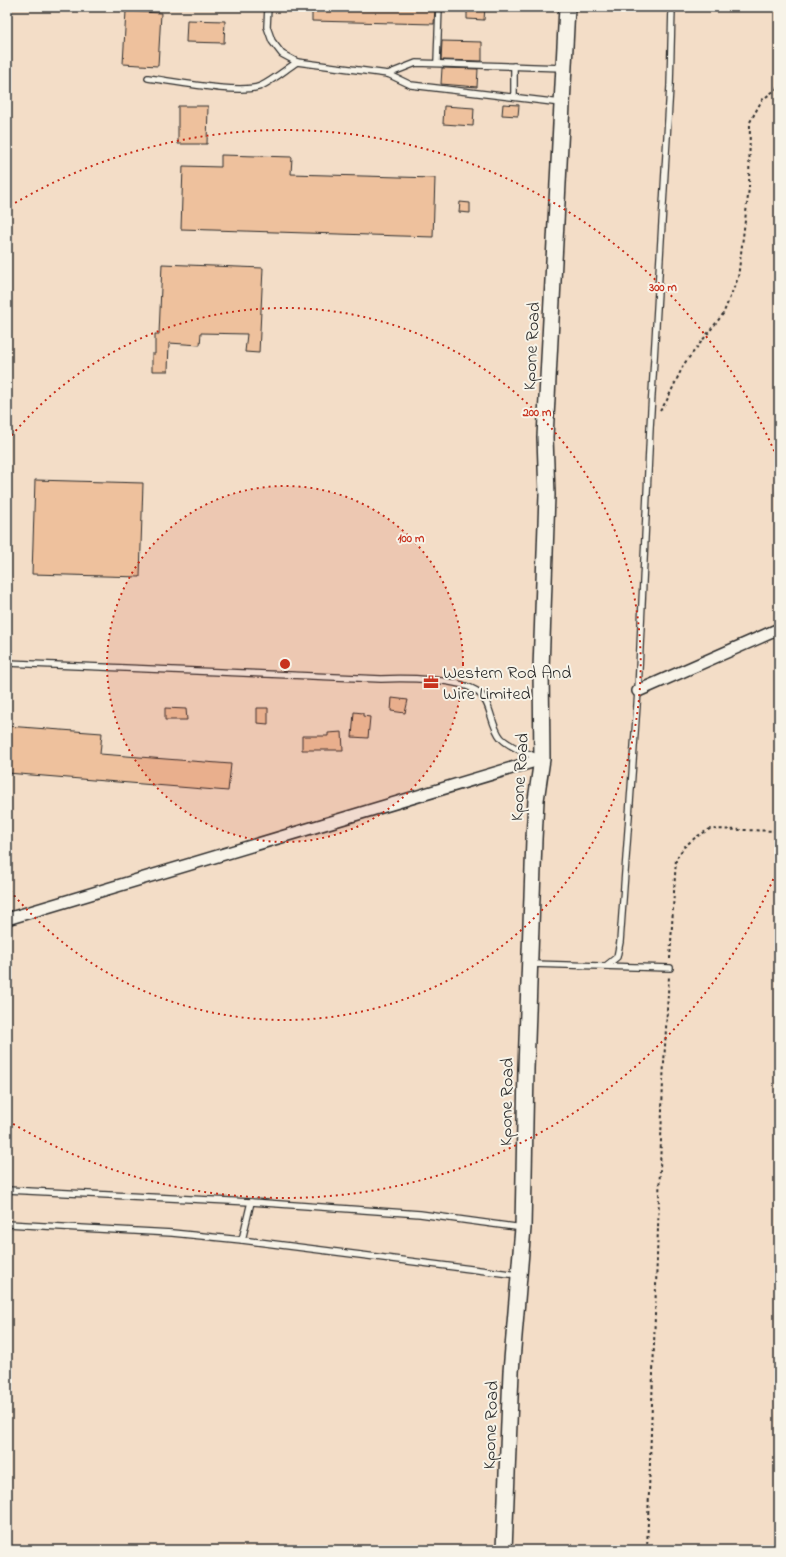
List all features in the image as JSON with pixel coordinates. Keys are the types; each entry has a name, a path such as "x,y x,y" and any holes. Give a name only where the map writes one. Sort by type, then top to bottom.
{"main road":[{"name":"Kpone Road","path":"504,1550 511,1372 523,1228 526,1069 531,964 534,839 536,800 542,759 541,669 547,495 545,437 567,7"}],"street":[{"path":"638,691 779,629"},
{"path":"7,919 542,759"}],"lane":[{"path":"268,7 267,27 272,42 282,54 297,62 388,74 411,85 561,102"},
{"path":"437,62 439,7"},
{"path":"606,965 617,957 620,942 638,691 650,428 670,86 672,7"},
{"path":"148,78 236,89 251,89 261,86 297,62"},
{"path":"388,74 416,63 437,62 565,68"},
{"path":"514,66 514,96"},
{"path":"7,663 381,679 405,678 460,684 472,688 483,697 501,738 522,752 542,759"},
{"path":"531,964 670,968"},
{"path":"7,1190 251,1202 420,1214 523,1228"},
{"path":"242,1240 251,1202"},
{"path":"7,1224 172,1233 242,1240 519,1275"}],"path":[{"path":"650,428 667,400 684,364 723,314 738,278 749,188 750,122 762,100 779,87"},
{"path":"647,1550 663,1081 676,859 684,847 696,837 710,829 779,831"}],"shaded area":[{"path":"7,7 779,7 779,1550 7,1550"}],"building":[{"path":"312,7 435,7 434,24 312,21"},
{"path":"467,7 485,7 484,20 467,19"},
{"path":"126,11 161,13 158,66 123,64"},
{"path":"187,20 225,21 224,43 186,42"},
{"path":"442,41 482,42 482,61 441,60"},
{"path":"442,68 478,69 477,87 441,84"},
{"path":"503,104 519,105 518,116 502,115"},
{"path":"178,106 208,106 207,144 178,144"},
{"path":"444,106 474,108 473,126 443,124"},
{"path":"221,155 292,157 291,174 435,178 433,237 181,229 183,166 221,167"},
{"path":"460,202 470,203 470,213 459,212"},
{"path":"162,264 263,268 259,353 245,352 247,334 201,333 200,345 169,343 168,371 152,371 152,354 155,354 155,334 159,334"},
{"path":"35,480 143,483 140,577 32,574"},
{"path":"392,698 408,700 405,713 391,711"},
{"path":"165,708 186,709 187,720 165,720"},
{"path":"257,708 268,708 268,724 257,723"},
{"path":"354,712 363,713 363,716 370,717 368,738 352,737"},
{"path":"7,726 102,733 100,754 231,764 228,791 7,773"},
{"path":"342,732 343,750 302,750 302,736 328,736 328,733"}],"place":[{"name":"Western Rod And Wire Limited","path":"431,682"}]}
